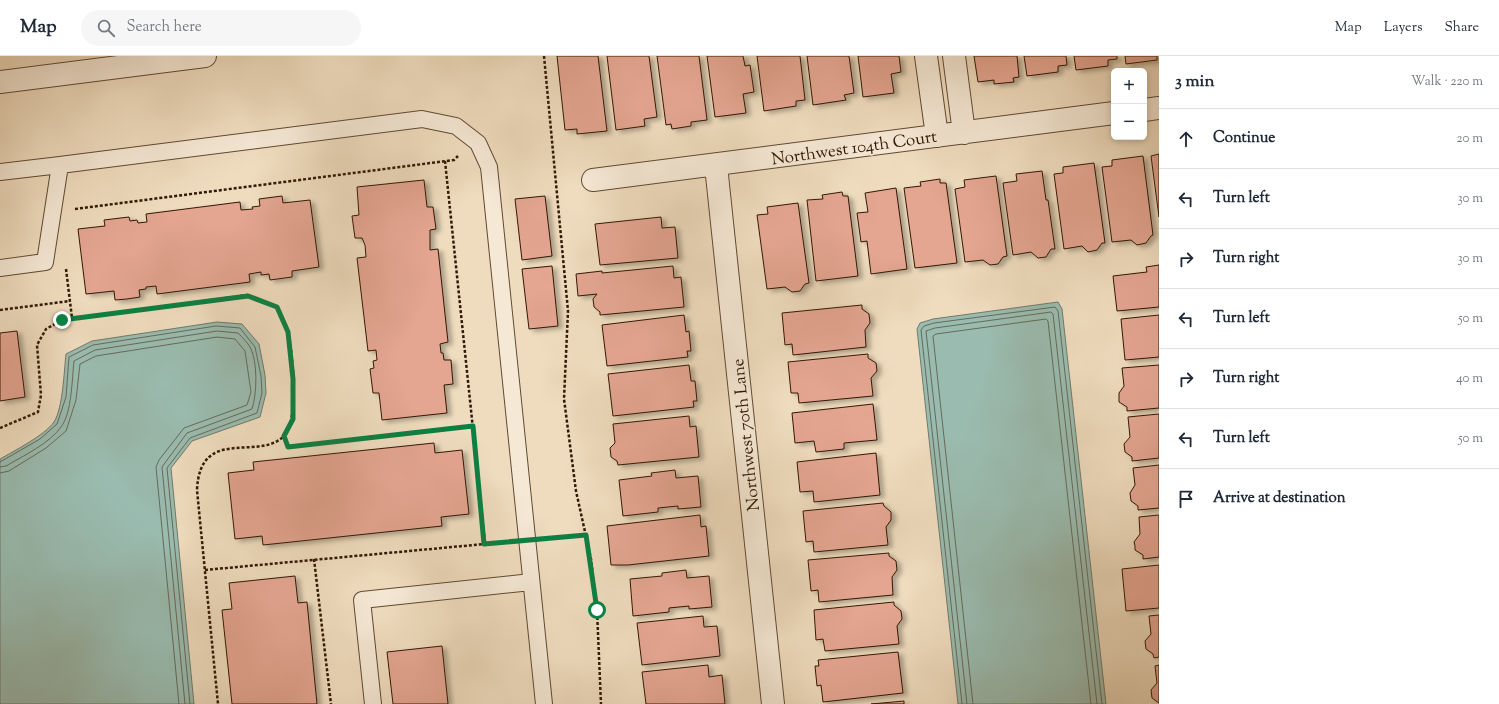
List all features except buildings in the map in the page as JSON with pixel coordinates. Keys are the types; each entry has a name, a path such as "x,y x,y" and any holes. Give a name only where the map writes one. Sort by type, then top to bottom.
{"street":[{"path":"0,82 135,60 204,56"},
{"path":"926,56 937,136"},
{"path":"954,56 964,133"},
{"path":"1147,110 1159,108"},
{"name":"Northwest 104th Court","path":"593,180 716,166 1111,114"},
{"name":"Northwest 70th Lane","path":"716,166 773,704"}],"lane":[{"path":"0,172 422,119 456,126 478,143 489,167 544,704"},
{"path":"0,268 45,262 60,165"},
{"path":"373,704 362,600 531,582"}],"path":[{"path":"544,56 568,311 564,399 575,484 586,535 597,610 601,704"},
{"path":"69,210 454,160 478,143"},
{"path":"445,160 484,544"},
{"path":"66,264 72,318"},
{"path":"0,428 38,412 41,395 37,345 46,329 62,320 248,296 277,307 288,332 293,379 293,419 284,436 270,444 224,449 207,459 198,473 197,490 218,704"},
{"path":"0,310 70,301"},
{"path":"284,436 288,447 473,426"},
{"path":"205,570 586,535"},
{"path":"314,559 331,704"}],"water":[{"path":"1058,302 1062,309 1106,704 958,704 917,329 920,323 933,319"},
{"path":"217,322 242,324 259,344 265,375 266,393 260,417 192,441 171,468 194,704 0,704 0,459 37,437 54,422 61,399 66,354 92,341"}],"route":[{"path":"62,320 248,296 277,307 288,332 293,379 293,419 284,436 288,447 473,426 484,544 586,535 591,560 597,610"}]}
